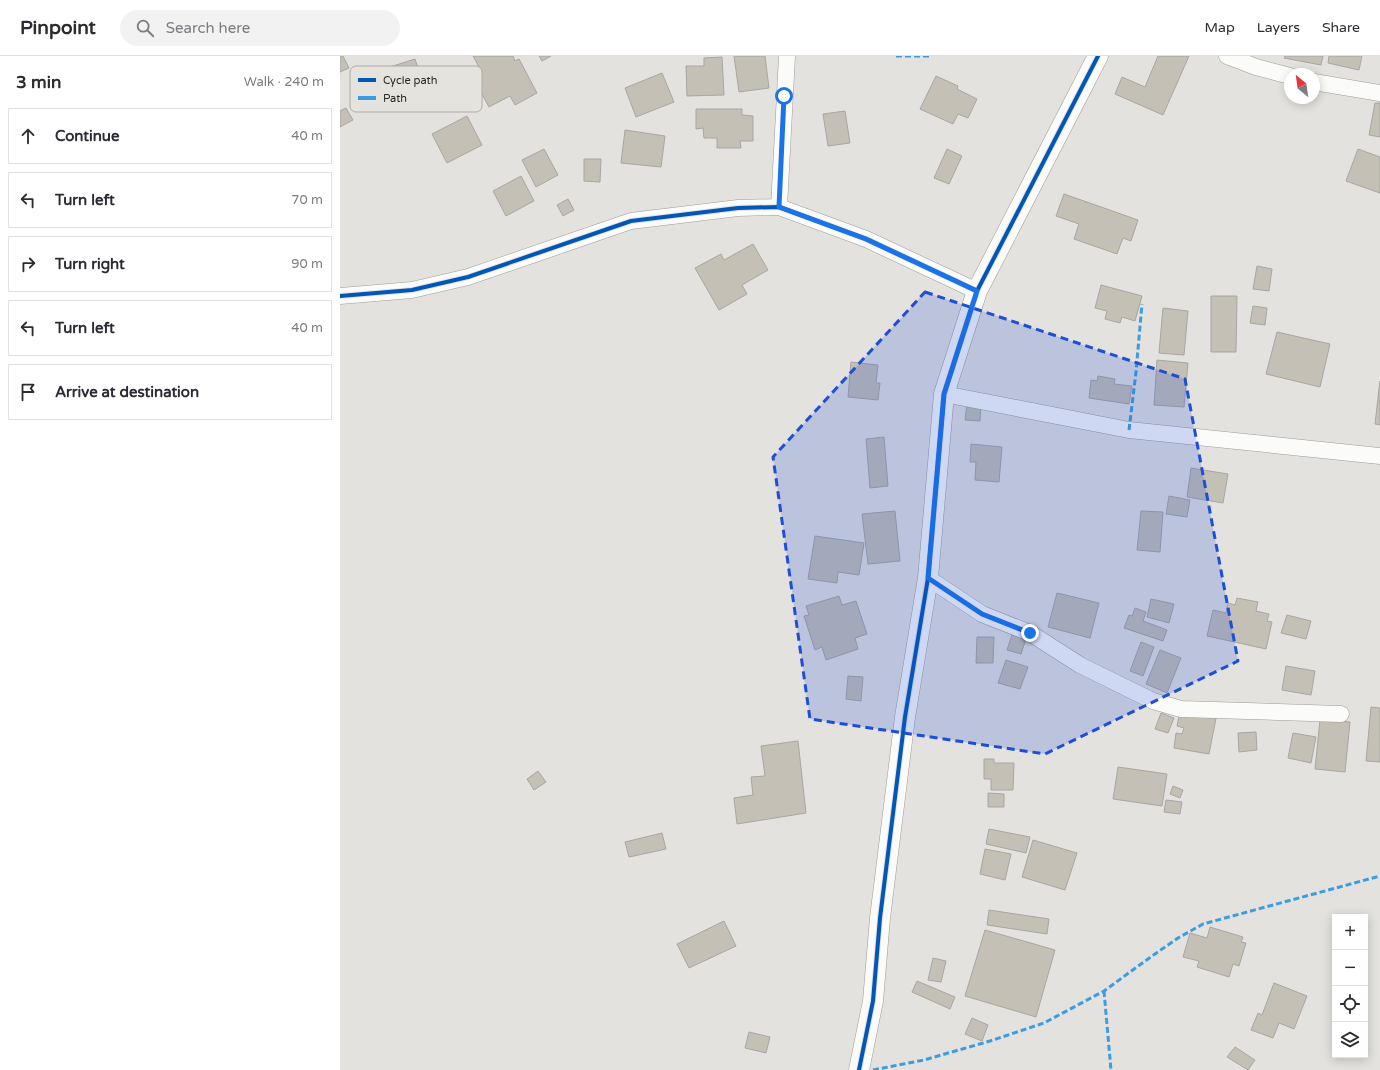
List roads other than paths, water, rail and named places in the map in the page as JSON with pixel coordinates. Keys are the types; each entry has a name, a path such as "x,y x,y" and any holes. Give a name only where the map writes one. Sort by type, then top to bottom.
{"street":[{"path":"779,207 787,56"},
{"path":"859,1070 873,1001 882,902 905,717 928,578 944,394 977,291 1098,56"},
{"path":"1227,56 1256,67 1284,74"},
{"path":"1320,83 1380,93"},
{"path":"340,296 412,290 468,277 631,221 738,208 779,207 866,239 977,291"},
{"path":"944,394 1129,430 1380,456"},
{"path":"928,578 982,614 1030,633 1080,665 1153,701 1181,708 1341,714"}]}
